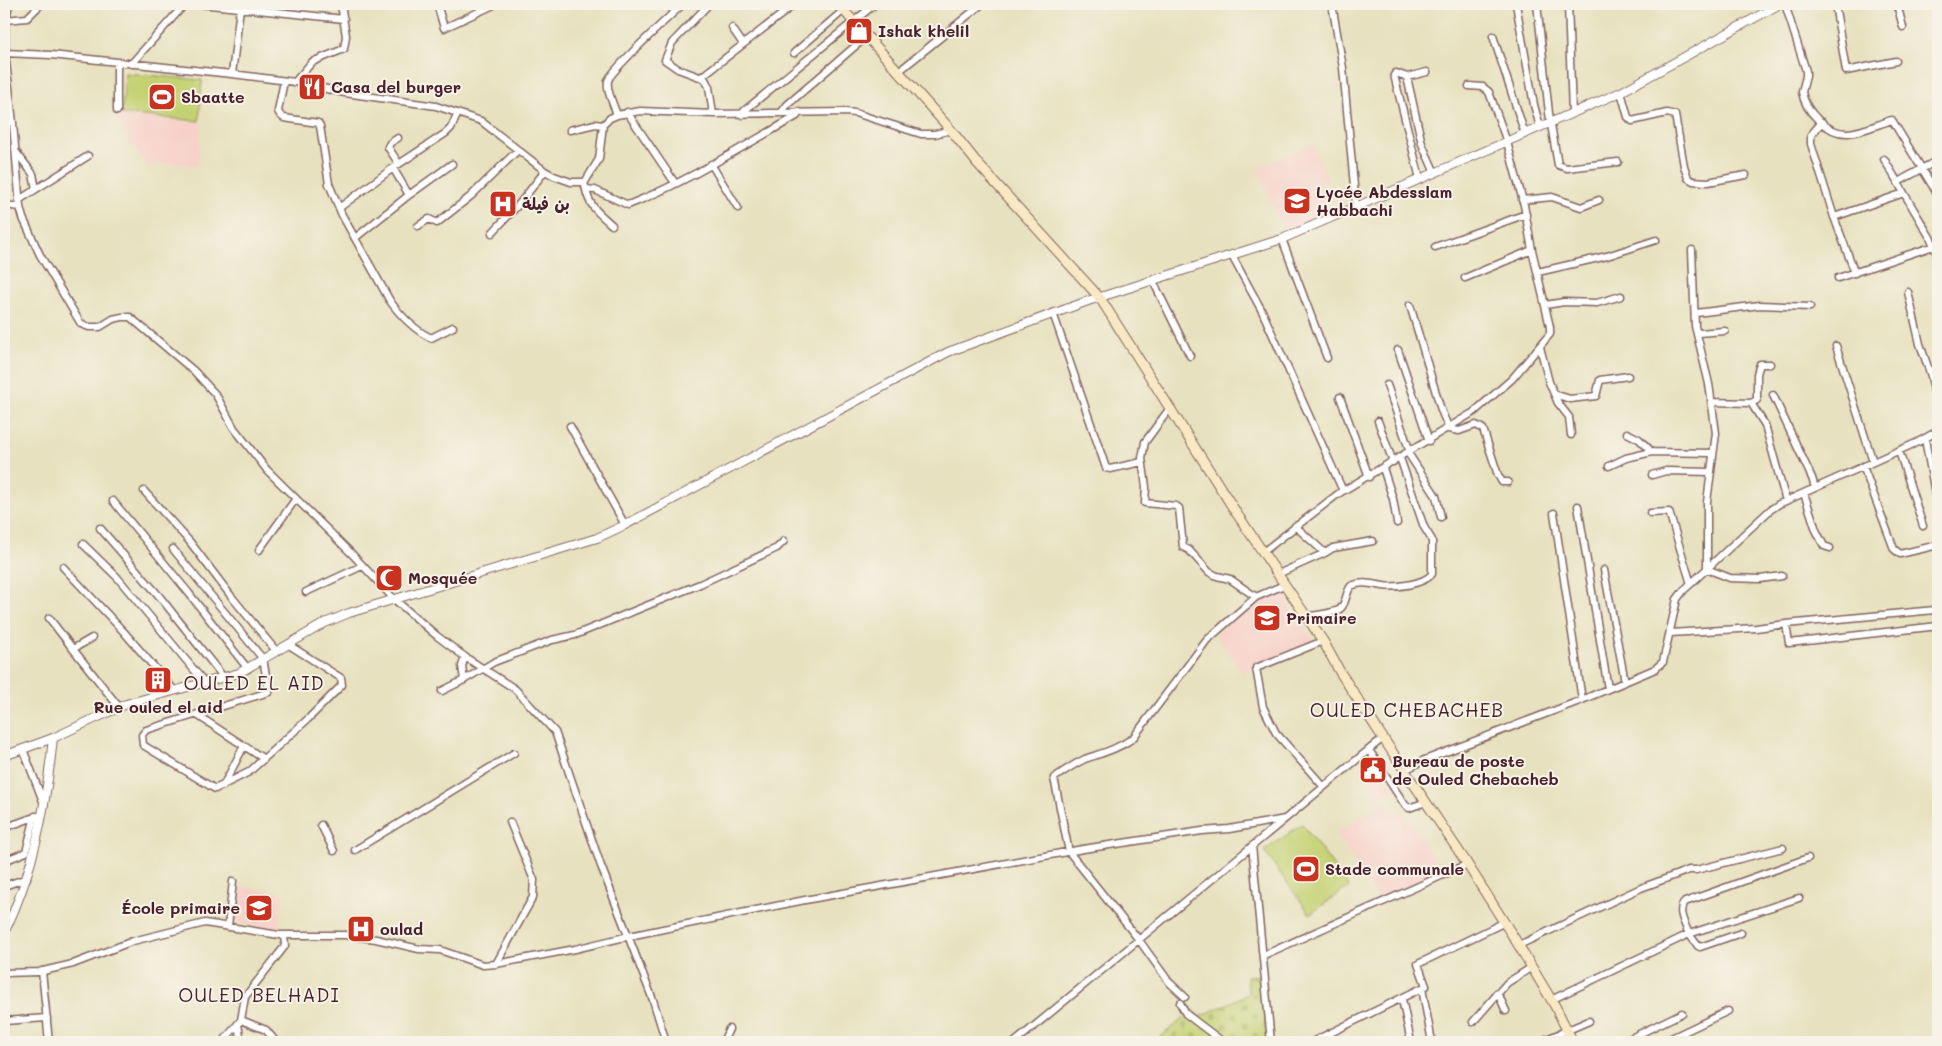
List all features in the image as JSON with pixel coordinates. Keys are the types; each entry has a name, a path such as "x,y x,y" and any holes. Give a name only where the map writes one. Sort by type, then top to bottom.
{"main road":[{"path":"841,7 951,130 978,164 1100,298 1284,585 1323,641 1340,672 1468,864 1532,967 1573,1042"}],"street":[{"path":"9,4 4,19 4,53 16,152 19,203 40,255 81,324 89,327 100,326 113,319 130,317 194,372 216,395 234,428 267,470 295,500 351,553 394,599 465,657 515,689 555,732 601,866 653,1000 666,1042"},
{"path":"4,19 27,18 41,4"},
{"path":"131,64 185,4"},
{"path":"201,4 344,19"},
{"path":"295,82 312,62 343,50 347,43 340,4"},
{"path":"437,4 444,28 496,4"},
{"path":"617,115 608,87 609,77 683,4"},
{"path":"709,4 672,43 665,60 678,69 700,77 709,87 713,114"},
{"path":"700,77 795,4"},
{"path":"742,114 791,71 875,4"},
{"path":"898,72 982,4"},
{"path":"1332,4 1343,68 1356,207"},
{"path":"1516,4 1534,105 1540,127"},
{"path":"1537,4 1558,165 1567,168 1618,162"},
{"path":"1568,4 1572,114"},
{"path":"4,756 53,738 119,708 174,690 224,678 248,669 332,620 394,599 588,541 625,525 943,354 1053,313 1282,240 1620,92 1780,4"},
{"path":"1785,4 1806,71 1802,95 1811,114 1833,129 1846,133 1892,120 1938,195"},
{"path":"1835,4 1846,71 1896,61"},
{"path":"1897,4 1904,27"},
{"path":"794,53 841,7"},
{"path":"232,74 240,8"},
{"path":"732,28 743,44"},
{"path":"781,113 787,105 867,36"},
{"path":"1492,36 1525,134"},
{"path":"4,53 51,55 232,74 295,82 345,93 436,106 481,121 545,171 567,181 585,185 628,205 652,196 711,164 797,116 799,112"},
{"path":"117,62 117,111"},
{"path":"1420,179 1394,75 1396,73 1407,77 1427,72"},
{"path":"1407,77 1422,144 1435,173"},
{"path":"284,82 278,111 284,118 318,123 320,126 329,184 339,208 390,301 399,313 431,338 453,327"},
{"path":"1263,552 1343,491 1429,441 1498,393 1540,348 1550,334 1526,214 1507,142 1489,92 1483,87 1469,86"},
{"path":"1620,92 1628,117 1632,121 1667,113 1675,115 1688,178 1693,181 1708,182 1746,174"},
{"path":"612,225 595,210 588,199 585,185 599,159 603,125 617,115 626,112 657,111 713,114 855,113 921,134 935,134 951,130"},
{"path":"626,112 675,183"},
{"path":"339,208 396,166 446,133 458,113"},
{"path":"1822,122 1811,135 1810,141 1854,273"},
{"path":"570,130 596,124 603,125"},
{"path":"398,138 390,142 388,147 409,195"},
{"path":"418,226 429,220 437,223 471,196 518,150"},
{"path":"16,152 33,174 36,189"},
{"path":"4,205 19,203 36,189 88,156"},
{"path":"1884,159 1938,256"},
{"path":"1898,182 1938,160"},
{"path":"355,238 452,164"},
{"path":"711,164 738,208"},
{"path":"492,233 520,203 545,171"},
{"path":"1834,217 1904,193"},
{"path":"1522,200 1552,197 1581,207 1599,200"},
{"path":"1435,247 1526,214"},
{"path":"1282,240 1327,358"},
{"path":"1538,272 1607,256 1656,240"},
{"path":"1838,278 1934,246"},
{"path":"1465,278 1532,250"},
{"path":"1692,250 1694,310 1696,313 1695,326 1709,384 1716,433 1707,502 1707,569"},
{"path":"1232,256 1262,311 1343,491"},
{"path":"1153,281 1190,356"},
{"path":"1908,292 1920,344 1931,376 1938,410"},
{"path":"1545,305 1564,302 1597,303 1621,296"},
{"path":"1410,305 1441,410 1449,428"},
{"path":"1696,313 1760,305 1810,306"},
{"path":"1053,313 1106,468 1142,462"},
{"path":"1698,333 1725,332"},
{"path":"1836,346 1873,462"},
{"path":"1540,348 1554,394 1558,403 1569,417 1571,435"},
{"path":"1398,350 1429,441"},
{"path":"1711,402 1751,403 1757,400 1757,374 1760,364 1770,364"},
{"path":"1554,394 1570,399 1596,396 1600,380 1628,376"},
{"path":"1387,385 1409,453 1436,496 1441,518"},
{"path":"1773,395 1815,488"},
{"path":"1340,397 1369,477"},
{"path":"1751,403 1765,425 1786,501"},
{"path":"1170,408 1145,442 1142,462 1146,487 1145,503 1179,508 1183,547 1189,550 1209,572 1230,579 1256,597"},
{"path":"1378,421 1393,462"},
{"path":"1449,428 1460,431 1472,425 1483,428 1500,480 1508,482"},
{"path":"570,426 625,525"},
{"path":"1405,770 1422,761 1582,700 1654,669 1662,662 1677,599 1770,510 1786,501 1899,451 1938,431"},
{"path":"1627,433 1639,438 1652,452"},
{"path":"1925,438 1938,510"},
{"path":"1899,451 1923,526"},
{"path":"1609,466 1626,458 1652,452 1713,453"},
{"path":"1306,617 1336,612 1342,608 1351,586 1358,582 1385,586 1413,584 1428,580 1432,574 1432,540 1424,527 1400,458"},
{"path":"1863,466 1894,549 1900,554 1938,545"},
{"path":"1383,468 1393,499 1396,524"},
{"path":"1652,475 1666,470 1711,472"},
{"path":"144,491 190,542 277,652"},
{"path":"1804,493 1816,530 1824,546 1830,548"},
{"path":"260,550 295,500"},
{"path":"113,501 248,669"},
{"path":"1578,506 1608,689"},
{"path":"1650,513 1669,512 1691,584"},
{"path":"1554,513 1582,700"},
{"path":"1295,526 1325,553"},
{"path":"100,528 160,597 224,678"},
{"path":"442,691 494,662 552,640 575,635 700,584 777,548 784,541"},
{"path":"1278,574 1333,548 1373,541"},
{"path":"83,544 117,577 205,683"},
{"path":"173,549 264,660 269,692 197,716 146,730 142,735 143,746 215,790 250,772 342,685 341,678 288,645"},
{"path":"306,592 362,566"},
{"path":"63,567 124,632 174,690"},
{"path":"1707,569 1730,578 1760,579 1782,576"},
{"path":"1604,570 1625,682"},
{"path":"1223,1042 1186,1014 1183,1000 1139,940 1069,852 1054,778 1085,759 1099,756 1124,745 1133,738 1206,640 1256,597 1284,585"},
{"path":"1670,633 1756,628 1935,610"},
{"path":"49,618 119,708"},
{"path":"1786,624 1789,643 1938,626"},
{"path":"73,649 92,638"},
{"path":"1323,641 1256,668 1263,707 1276,733 1324,787"},
{"path":"464,680 462,666 465,657"},
{"path":"197,716 264,759"},
{"path":"4,933 27,878 41,812 53,738"},
{"path":"1014,1042 1383,738"},
{"path":"223,786 244,746"},
{"path":"4,861 26,852 41,812 23,749"},
{"path":"1369,750 1409,808 1426,802"},
{"path":"355,850 514,754"},
{"path":"4,828 41,812"},
{"path":"4,973 42,971 73,964 133,941 205,923 284,935 345,934 419,949 440,950 483,965 496,964 567,951 629,936 805,900 1069,852 1285,819"},
{"path":"496,964 533,896 534,880 510,822"},
{"path":"320,825 334,851"},
{"path":"1252,846 1271,1042"},
{"path":"1518,945 1641,888 1689,870 1696,870 1783,848"},
{"path":"1741,934 1700,947 1690,934 1680,912 1680,907 1685,902 1808,858"},
{"path":"1264,955 1468,864"},
{"path":"4,886 27,878"},
{"path":"228,926 233,881"},
{"path":"1551,1000 1690,934 1799,898"},
{"path":"1312,1042 1426,986 1418,964 1504,923"},
{"path":"241,1042 240,1022 244,997 285,946 284,935"},
{"path":"1473,1022 1507,983 1532,967"},
{"path":"42,971 48,1042"},
{"path":"1422,988 1432,1042"},
{"path":"1496,994 1506,1011"},
{"path":"1402,999 1411,1042"},
{"path":"1663,1042 1728,1011"},
{"path":"1623,1042 1682,1013"},
{"path":"4,1020 47,1018"},
{"path":"1540,1042 1590,1021"},
{"path":"223,1042 240,1022"},
{"path":"240,1022 266,1030 276,1042"},
{"path":"723,1042 729,1029"}],"shaded area":[{"path":"113,114 202,123 198,166 161,163 147,166"},
{"name":"Lycée Abdesslam Habbachi","path":"1313,144 1329,181 1316,184 1330,217 1286,236 1257,168"},
{"name":"Primaire","path":"1282,592 1315,643 1243,672 1216,635 1256,597"},
{"path":"1383,772 1394,789 1378,799 1368,781"},
{"path":"1385,801 1393,814 1401,809 1441,869 1379,900 1336,833"},
{"name":"École primaire","path":"241,887 283,893 278,929 236,923"}],"green space":[{"name":"Sbaatte","path":"125,73 202,80 199,121 122,114"},
{"name":"Stade communale","path":"1302,824 1349,887 1310,914 1264,851"},
{"path":"1261,975 1267,1042 1154,1042 1194,1010 1199,1017 1248,994 1247,976"}],"place":[{"name":"Ishak khelil","path":"859,31"},
{"name":"Casa del burger","path":"312,87"},
{"name":"Sbaatte","path":"162,97"},
{"name":"Lycée Abdesslam Habbachi","path":"1297,201"},
{"name":"بن فيلة","path":"503,204"},
{"name":"Mosquée","path":"389,578"},
{"name":"Primaire","path":"1267,618"},
{"name":"Rue ouled el aid","path":"158,680"},
{"name":"Bureau de poste de Ouled Chebacheb","path":"1373,770"},
{"name":"Stade communale","path":"1306,869"},
{"name":"École primaire","path":"259,908"},
{"name":"oulad","path":"361,929"}],"district":[{"name":"OULED EL AID","path":"254,683"},
{"name":"OULED CHEBACHEB","path":"1407,710"},
{"name":"OULED BELHADI","path":"259,995"}]}
